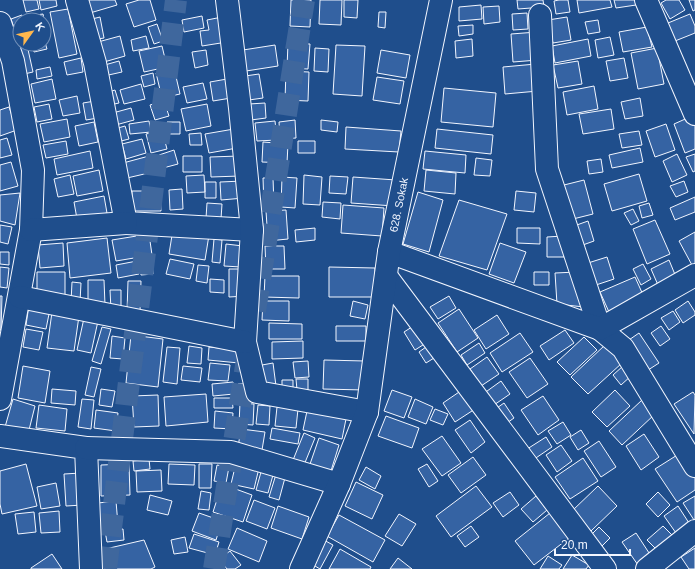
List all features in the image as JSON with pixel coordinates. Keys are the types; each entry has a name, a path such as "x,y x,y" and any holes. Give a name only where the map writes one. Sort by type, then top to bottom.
{"street":[{"path":"77,0 95,63 126,223"},
{"path":"227,0 240,108 252,230 245,342 256,392 367,412"},
{"name":"628. Sokak","path":"301,569 339,484 367,412 389,252 441,0"},
{"path":"646,0 695,114"},
{"path":"540,15 547,169 600,329"},
{"path":"0,23 13,61 33,170 31,230 20,297 0,399"},
{"path":"31,230 126,223 252,230"},
{"path":"389,252 600,329 623,348 695,466"},
{"path":"600,329 695,275"},
{"path":"386,276 605,569"},
{"path":"20,297 245,342"},
{"path":"0,436 86,448 231,452 339,484"},
{"path":"86,448 91,569"},
{"path":"647,569 695,531"}],"building":[{"path":"23,0 37,0 39,9 26,12"},
{"path":"39,0 56,0 57,6 41,10"},
{"path":"86,0 115,0 117,5 90,13"},
{"path":"139,0 150,0 156,20 134,27 126,4"},
{"path":"291,0 311,0 310,27 290,26"},
{"path":"320,0 342,0 341,25 319,24"},
{"path":"344,0 358,0 357,18 344,17"},
{"path":"517,0 543,0 544,7 518,9"},
{"path":"568,0 570,12 556,14 554,1"},
{"path":"577,0 610,0 612,7 579,13"},
{"path":"614,0 635,0 636,5 616,8"},
{"path":"666,0 679,0 685,10 670,19 661,3"},
{"path":"689,0 695,0 695,10 693,11"},
{"path":"481,5 482,19 459,21 459,7"},
{"path":"499,6 500,22 484,24 483,7"},
{"path":"68,9 77,54 59,58 52,22 52,12 50,12"},
{"path":"379,12 386,12 385,28 378,27"},
{"path":"527,13 528,29 513,30 512,14"},
{"path":"690,14 695,26 695,33 675,41 668,23"},
{"path":"202,16 204,28 184,32 182,20"},
{"path":"100,17 104,38 92,40 88,20"},
{"path":"222,17 227,42 202,46 200,31 209,30 207,20"},
{"path":"567,17 571,40 553,43 548,20"},
{"path":"598,20 600,32 588,34 585,22"},
{"path":"157,24 163,41 154,44 148,27"},
{"path":"473,25 473,34 459,36 458,26"},
{"path":"647,27 652,47 623,52 619,32"},
{"path":"537,32 538,60 513,62 511,34"},
{"path":"120,36 125,56 104,62 98,42"},
{"path":"146,36 149,48 133,51 131,40"},
{"path":"610,37 614,55 598,58 595,40"},
{"path":"472,39 473,56 456,58 455,41"},
{"path":"588,39 591,56 555,63 552,46"},
{"path":"288,43 310,44 308,69 287,68"},
{"path":"275,45 278,66 246,71 243,50"},
{"path":"336,45 365,46 362,96 333,94"},
{"path":"162,46 167,67 144,72 139,51"},
{"path":"315,48 329,49 328,72 314,71"},
{"path":"657,48 664,84 638,89 631,53"},
{"path":"206,50 208,65 195,68 192,52"},
{"path":"381,50 410,55 406,78 377,73"},
{"path":"18,52 29,52 33,72 24,74"},
{"path":"81,58 83,72 67,75 64,62"},
{"path":"624,58 628,78 610,81 606,61"},
{"path":"119,61 122,72 104,76 101,66"},
{"path":"578,61 582,84 558,88 553,65"},
{"path":"536,64 538,91 505,94 503,67"},
{"path":"50,67 52,76 37,79 36,70"},
{"path":"174,68 180,94 162,98 156,73"},
{"path":"286,71 309,72 308,101 285,100"},
{"path":"153,73 155,84 144,87 141,76"},
{"path":"259,74 263,98 249,100 245,76"},
{"path":"377,77 404,81 400,104 373,100"},
{"path":"52,79 56,99 35,103 31,84"},
{"path":"227,79 231,98 213,101 210,82"},
{"path":"203,83 207,99 187,103 183,87"},
{"path":"141,84 145,99 124,104 120,90"},
{"path":"594,86 598,109 567,115 563,92"},
{"path":"444,88 496,93 493,127 441,122"},
{"path":"115,90 119,103 110,105 106,93"},
{"path":"77,96 80,113 63,116 59,100"},
{"path":"640,98 643,116 625,119 621,102"},
{"path":"95,101 98,118 86,120 83,103"},
{"path":"164,101 169,116 155,120 150,105"},
{"path":"265,103 266,118 251,120 249,104"},
{"path":"49,104 52,119 37,122 34,107"},
{"path":"207,104 211,126 186,131 181,109"},
{"path":"9,107 17,130 0,136 0,110"},
{"path":"131,108 134,120 112,126 109,114"},
{"path":"611,109 614,129 583,134 579,114"},
{"path":"692,116 695,124 695,149 685,153 674,124"},
{"path":"67,119 70,137 44,142 40,124"},
{"path":"295,120 296,138 280,139 279,122"},
{"path":"321,120 338,122 337,132 321,130"},
{"path":"149,121 151,132 130,134 129,124"},
{"path":"275,121 277,140 257,141 255,123"},
{"path":"94,122 98,142 79,146 75,126"},
{"path":"167,122 180,122 180,134 167,134"},
{"path":"666,124 675,150 655,157 646,131"},
{"path":"125,126 129,139 121,141 118,128"},
{"path":"346,127 401,131 399,152 345,149"},
{"path":"234,129 237,148 209,153 205,134"},
{"path":"437,129 493,135 491,154 435,148"},
{"path":"162,130 167,149 151,153 146,134"},
{"path":"639,131 642,145 622,148 619,134"},
{"path":"201,133 202,145 190,145 189,134"},
{"path":"7,138 12,155 0,158 0,140"},
{"path":"142,139 146,153 126,159 122,144"},
{"path":"66,141 68,154 46,158 43,145"},
{"path":"298,141 315,141 315,153 298,153"},
{"path":"263,142 288,144 287,163 262,162"},
{"path":"640,148 643,162 612,168 609,155"},
{"path":"174,150 178,164 163,168 159,155"},
{"path":"90,151 93,168 57,175 54,159"},
{"path":"425,151 466,155 465,173 423,169"},
{"path":"677,154 687,175 672,182 663,161"},
{"path":"695,154 695,171 693,172 686,157"},
{"path":"149,156 153,172 127,178 123,163"},
{"path":"183,156 202,156 202,172 183,172"},
{"path":"239,156 240,176 211,177 210,157"},
{"path":"476,158 492,160 490,176 474,175"},
{"path":"601,159 603,172 589,174 587,161"},
{"path":"11,162 18,186 0,191 0,165"},
{"path":"99,170 103,191 77,196 73,176"},
{"path":"426,170 456,173 455,194 424,191"},
{"path":"639,174 647,201 612,211 604,184"},
{"path":"70,175 74,194 58,197 54,179"},
{"path":"204,175 205,192 187,193 186,176"},
{"path":"304,175 322,177 320,205 303,204"},
{"path":"330,176 348,177 346,194 329,193"},
{"path":"282,177 297,178 295,208 281,207"},
{"path":"353,177 396,180 394,206 351,203"},
{"path":"263,178 273,178 274,206 264,206"},
{"path":"584,180 593,214 573,219 564,185"},
{"path":"243,181 244,198 221,200 220,182"},
{"path":"684,181 688,192 676,197 670,186"},
{"path":"205,182 216,182 216,198 205,198"},
{"path":"182,189 183,209 170,210 169,190"},
{"path":"132,191 160,191 161,211 132,211"},
{"path":"516,191 536,193 534,212 514,210"},
{"path":"418,192 443,200 429,252 403,244"},
{"path":"20,193 15,225 0,221 0,195"},
{"path":"104,196 107,213 77,219 74,202"},
{"path":"695,197 695,212 675,220 670,208"},
{"path":"459,200 507,214 487,270 439,256"},
{"path":"323,202 341,203 340,219 322,217"},
{"path":"207,203 222,204 221,219 206,218"},
{"path":"649,203 653,215 642,218 639,206"},
{"path":"343,205 384,208 382,236 341,233"},
{"path":"633,209 639,221 631,225 624,213"},
{"path":"286,210 288,239 268,241 266,211"},
{"path":"655,220 670,254 647,264 633,229"},
{"path":"588,221 594,241 580,246 574,226"},
{"path":"0,225 12,227 8,244 0,242"},
{"path":"315,228 315,240 296,242 295,230"},
{"path":"517,228 540,228 540,244 517,243"},
{"path":"173,229 209,235 205,260 169,254"},
{"path":"695,232 695,266 693,267 679,241"},
{"path":"149,234 152,255 116,261 112,240"},
{"path":"563,236 564,257 547,257 547,237"},
{"path":"107,238 111,273 70,278 67,243"},
{"path":"214,239 222,240 220,263 212,262"},
{"path":"63,243 64,266 40,268 38,245"},
{"path":"500,243 526,252 514,283 489,274"},
{"path":"226,244 243,246 241,267 224,266"},
{"path":"265,246 284,246 285,269 266,269"},
{"path":"0,252 9,252 9,265 0,264"},
{"path":"607,257 614,279 596,285 588,263"},
{"path":"170,259 194,264 190,279 166,274"},
{"path":"152,260 153,274 141,275 140,262"},
{"path":"669,260 676,277 658,285 651,269"},
{"path":"137,261 139,274 118,278 116,265"},
{"path":"643,264 651,279 641,285 633,269"},
{"path":"198,265 209,266 207,283 196,281"},
{"path":"0,267 9,268 7,288 0,287"},
{"path":"329,267 375,268 375,297 329,297"},
{"path":"229,269 245,269 246,296 229,297"},
{"path":"37,272 65,272 65,297 37,297"},
{"path":"534,272 549,272 549,285 534,285"},
{"path":"577,272 584,307 557,304 555,273"},
{"path":"265,276 299,276 299,298 264,297"},
{"path":"635,277 644,297 609,312 600,292"},
{"path":"210,279 224,280 224,293 210,292"},
{"path":"88,280 104,280 105,305 88,305"},
{"path":"128,281 141,281 140,312 127,312"},
{"path":"72,282 81,283 80,302 71,302"},
{"path":"110,290 121,290 121,310 111,310"},
{"path":"0,296 2,296 1,330 0,330"},
{"path":"449,296 456,308 438,319 430,307"},
{"path":"263,301 289,301 289,321 262,320"},
{"path":"353,301 368,305 365,319 350,316"},
{"path":"688,301 695,312 695,315 683,323 675,310"},
{"path":"29,305 50,309 46,329 26,325"},
{"path":"459,309 478,338 457,352 438,323"},
{"path":"673,311 680,322 669,330 661,318"},
{"path":"52,312 79,316 74,351 47,348"},
{"path":"497,315 509,334 486,349 474,330"},
{"path":"84,318 98,321 91,353 77,350"},
{"path":"269,323 302,324 302,339 269,339"},
{"path":"415,325 426,343 415,350 404,332"},
{"path":"336,326 366,326 366,341 336,341"},
{"path":"661,326 670,339 660,346 651,333"},
{"path":"102,327 111,329 101,364 92,361"},
{"path":"26,329 43,332 39,350 23,347"},
{"path":"565,330 574,343 549,360 540,346"},
{"path":"520,333 533,352 502,372 490,353"},
{"path":"639,333 659,363 645,372 626,342"},
{"path":"131,335 163,339 158,387 126,383"},
{"path":"112,336 125,338 123,359 110,358"},
{"path":"584,337 597,350 570,375 557,362"},
{"path":"303,341 303,358 272,359 272,342"},
{"path":"479,343 485,353 467,365 461,355"},
{"path":"605,345 622,363 588,394 571,377"},
{"path":"189,346 202,348 201,364 187,363"},
{"path":"167,347 180,348 177,384 163,382"},
{"path":"209,347 240,350 239,363 208,360"},
{"path":"426,347 434,358 426,363 419,352"},
{"path":"487,357 499,374 481,386 470,369"},
{"path":"530,358 548,384 527,398 509,372"},
{"path":"324,360 365,361 364,390 323,389"},
{"path":"308,361 309,377 295,378 293,362"},
{"path":"210,363 230,365 228,381 208,380"},
{"path":"273,363 276,386 266,387 262,365"},
{"path":"23,366 50,371 45,403 18,398"},
{"path":"183,366 202,368 200,382 181,380"},
{"path":"623,366 632,375 621,385 613,375"},
{"path":"91,367 101,369 94,397 85,395"},
{"path":"296,379 308,379 308,390 297,390"},
{"path":"282,380 293,380 293,388 282,388"},
{"path":"501,381 510,394 491,407 483,394"},
{"path":"233,382 234,394 213,396 212,384"},
{"path":"238,384 250,384 250,398 238,398"},
{"path":"52,389 76,391 75,405 51,403"},
{"path":"101,389 115,391 112,407 99,405"},
{"path":"392,390 412,397 404,418 384,411"},
{"path":"462,390 475,409 455,422 443,403"},
{"path":"615,390 630,406 607,427 592,412"},
{"path":"693,392 695,395 694,434 674,404"},
{"path":"206,394 208,422 166,426 164,397"},
{"path":"158,395 159,426 134,427 132,396"},
{"path":"543,396 559,420 538,435 521,410"},
{"path":"214,398 232,398 233,408 214,408"},
{"path":"13,399 35,406 28,434 5,427"},
{"path":"82,399 94,400 91,429 78,427"},
{"path":"415,399 433,407 426,424 408,417"},
{"path":"642,400 655,414 622,445 609,431"},
{"path":"240,403 254,404 253,425 239,424"},
{"path":"504,403 514,418 504,425 494,410"},
{"path":"39,405 67,409 65,431 36,428"},
{"path":"258,405 270,406 269,425 256,424"},
{"path":"277,407 298,409 296,428 275,426"},
{"path":"435,409 448,414 443,425 430,420"},
{"path":"96,410 118,413 116,431 94,428"},
{"path":"215,411 233,413 232,429 214,428"},
{"path":"307,411 346,419 342,439 303,430"},
{"path":"386,416 419,428 412,448 378,436"},
{"path":"470,420 485,442 471,453 455,430"},
{"path":"563,422 571,435 557,444 548,431"},
{"path":"272,428 300,433 298,444 270,439"},
{"path":"241,429 265,432 262,450 238,447"},
{"path":"581,430 589,443 578,450 570,437"},
{"path":"304,433 315,438 304,465 293,460"},
{"path":"644,434 659,457 641,470 626,446"},
{"path":"442,436 461,463 442,476 422,449"},
{"path":"546,437 552,447 530,462 524,451"},
{"path":"319,438 339,445 330,474 309,467"},
{"path":"599,441 616,467 601,477 584,451"},
{"path":"561,445 572,461 557,472 546,455"},
{"path":"682,452 695,472 695,490 677,502 655,469"},
{"path":"473,457 486,475 461,493 448,475"},
{"path":"583,458 598,481 570,499 555,477"},
{"path":"149,459 150,469 134,471 133,461"},
{"path":"236,463 259,468 254,489 231,484"},
{"path":"26,464 37,506 2,514 0,504 0,471"},
{"path":"129,464 130,495 101,496 101,465"},
{"path":"169,464 195,465 194,485 168,484"},
{"path":"199,464 212,464 211,488 199,488"},
{"path":"427,464 438,481 429,487 418,469"},
{"path":"217,465 229,467 226,483 214,481"},
{"path":"366,467 381,476 375,489 359,480"},
{"path":"161,470 162,491 137,492 136,471"},
{"path":"277,471 286,474 279,500 269,497"},
{"path":"261,472 273,475 268,493 256,490"},
{"path":"81,473 83,505 66,506 64,474"},
{"path":"356,482 383,495 372,519 345,506"},
{"path":"56,483 60,506 41,509 37,487"},
{"path":"222,484 252,495 243,522 213,512"},
{"path":"476,486 492,507 451,537 436,516"},
{"path":"598,486 617,506 591,531 572,511"},
{"path":"201,491 211,493 209,510 198,509"},
{"path":"510,492 519,505 503,517 493,503"},
{"path":"658,492 670,505 658,517 646,504"},
{"path":"150,495 172,501 168,515 147,510"},
{"path":"536,496 547,510 533,522 521,509"},
{"path":"695,496 695,519 694,520 683,503"},
{"path":"254,500 275,508 267,529 246,521"},
{"path":"116,501 118,525 100,526 98,503"},
{"path":"278,506 309,517 302,539 271,528"},
{"path":"678,506 689,523 676,533 664,516"},
{"path":"59,511 60,532 41,533 39,513"},
{"path":"34,512 36,532 18,534 15,514"},
{"path":"199,513 222,521 216,540 192,531"},
{"path":"550,513 569,538 534,565 515,541"},
{"path":"399,514 416,524 402,546 385,536"},
{"path":"339,515 385,540 373,562 327,536"},
{"path":"471,526 479,537 465,547 457,536"},
{"path":"663,526 675,538 660,553 647,540"},
{"path":"599,527 610,538 600,548 589,537"},
{"path":"237,528 267,541 259,562 228,549"},
{"path":"123,529 124,540 107,542 105,531"},
{"path":"636,533 653,559 640,568 622,542"},
{"path":"194,534 219,542 215,555 189,548"},
{"path":"185,537 188,552 174,554 171,540"},
{"path":"322,539 333,545 320,569 310,563"},
{"path":"144,540 155,567 151,569 105,569 101,550"},
{"path":"695,548 695,569 689,569 681,557"},
{"path":"340,549 371,567 370,569 329,569"},
{"path":"230,551 241,565 235,569 227,569 219,559"},
{"path":"52,554 62,569 31,569 31,568"},
{"path":"572,555 589,565 586,569 563,569"},
{"path":"548,556 562,565 559,569 540,569"},
{"path":"398,558 412,569 390,569"}],"tunnel":[{"path":"106,569 176,0"},
{"path":"255,311 304,0"},
{"path":"214,569 248,353"}]}
